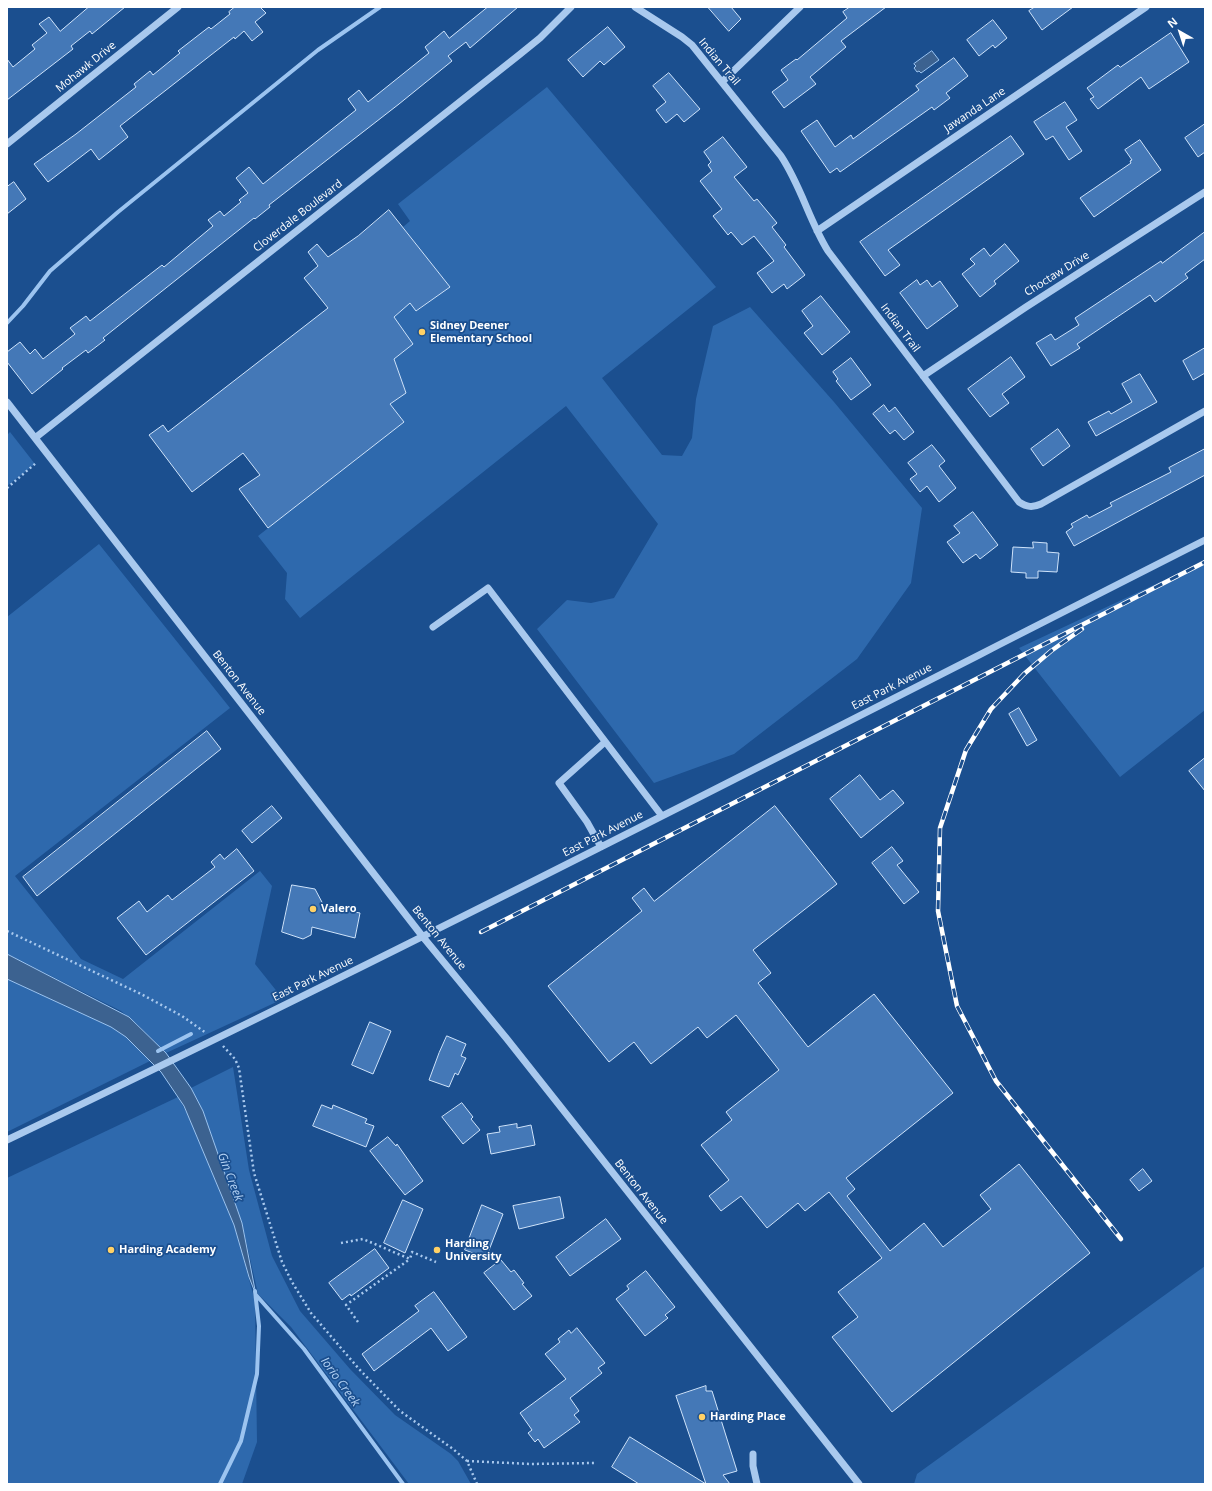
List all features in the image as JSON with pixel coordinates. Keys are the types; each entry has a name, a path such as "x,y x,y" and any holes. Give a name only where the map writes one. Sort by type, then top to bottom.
{"street":[{"name":"Mohawk Drive","path":"7,144 178,7"},
{"name":"Cloverdale Boulevard","path":"35,438 519,55 540,38 571,7"},
{"name":"Indian Trail","path":"635,7 682,36 722,82 792,173 817,231 838,265 1012,495 1026,506 1034,507 1041,504 1205,411"},
{"path":"722,82 800,7"},
{"name":"Jawanda Lane","path":"817,231 1146,7"},
{"name":"Choctaw Drive","path":"923,376 1026,307 1205,192"},
{"name":"Benton Avenue","path":"7,402 423,937 506,1039 859,1484"},
{"name":"East Park Avenue","path":"7,1140 191,1051 215,1041 423,937 1205,540"},
{"path":"433,627 488,588 662,816"},
{"path":"601,847 587,822 559,783 605,742"},
{"path":"753,1454 753,1466 757,1484"}],"path":[{"path":"7,488 36,463"},
{"path":"7,931 174,1012 230,1052 239,1068 254,1173 282,1262 301,1298 311,1313 358,1369 400,1411 453,1449 467,1461 477,1484"},
{"path":"341,1243 363,1239 410,1259"},
{"path":"358,1322 346,1305 410,1259 412,1252 436,1262"},
{"path":"467,1461 531,1464 594,1463"}],"shaded area":[{"path":"932,51 939,60 921,73 919,71 917,72 914,68 916,66 914,64"},
{"path":"547,87 716,287 602,378 662,455 682,456 692,438 696,399 713,326 750,307 834,402 922,508 911,583 857,659 734,754 654,783 537,629 567,600 591,603 614,598 658,524 566,406 300,618 285,599 287,573 258,536 404,422 390,404 406,393 394,359 413,344 394,317 410,303 417,311 450,287 403,227 410,221 398,204"},
{"path":"10,432 35,464 7,486 7,435"},
{"path":"99,544 230,708 15,876 81,959 123,979 260,871 272,886 255,964 283,999 166,1053 137,1024 121,1011 7,954 7,617"},
{"path":"1205,561 1205,710 1120,777 1019,648"},
{"path":"7,954 129,1017 166,1053 191,1088 203,1111 242,1223 256,1295 249,1277 234,1225 184,1106 161,1072 126,1037 111,1027 7,979"},
{"path":"7,979 111,1027 126,1037 150,1061 7,1132"},
{"path":"233,1067 249,1170 272,1256 300,1311 350,1369 395,1415 451,1454 458,1461 471,1484 409,1484 291,1327 258,1294 242,1223 203,1111 191,1088"},
{"name":"Harding Academy","path":"178,1097 189,1117 234,1225 255,1301 257,1442 242,1484 7,1484 7,1178"},
{"path":"1205,1266 1205,1484 914,1484 917,1474"}],"building":[{"path":"89,7 125,7 92,34 90,31 71,46 73,49 7,100 7,59 13,67 35,49 32,45 47,33 39,24 49,17 60,31"},
{"path":"235,7 260,7 266,13 255,22 263,32 252,41 244,31 235,39 234,37 120,126 128,137 99,160 91,149 48,182 34,164 76,134 136,87 134,84 150,71 153,75 180,53 178,51 209,27 211,29 230,14 229,12"},
{"path":"488,7 518,7 470,48 466,42 448,56 452,61 269,205 270,207 255,219 254,218 103,338 105,340 88,353 86,350 62,368 63,369 32,394 7,362 7,352 20,342 30,354 35,349 43,359 75,334 70,328 86,316 90,321 162,265 164,267 213,226 208,220 220,211 224,216 241,202 239,200 248,193 236,178 249,167 263,184 356,110 348,99 359,90 368,102 429,53 425,47 444,31 449,38"},
{"path":"708,7 731,7 741,19 729,31"},
{"path":"850,7 886,7 841,41 846,47 810,77 816,84 784,108 772,92 788,80 781,70 796,59 797,60 847,18 843,12"},
{"path":"1035,7 1073,7 1042,30 1029,11"},
{"path":"993,20 1007,38 995,48 993,45 979,56 967,40"},
{"path":"608,27 625,47 604,65 600,61 583,77 568,60"},
{"path":"1171,33 1189,62 1149,89 1141,77 1098,109 1090,99 1094,97 1087,88 1118,65 1120,67"},
{"path":"954,58 968,76 946,93 950,98 934,110 932,107 840,172 837,168 830,173 801,131 817,120 835,147 851,135 853,139 919,90 916,86"},
{"path":"669,73 700,109 684,122 677,114 666,123 656,110 666,102 653,86"},
{"path":"1065,102 1077,120 1066,127 1082,151 1069,160 1053,136 1046,140 1034,122"},
{"path":"1205,124 1205,152 1198,157 1185,138"},
{"path":"1011,136 1024,154 888,250 900,265 885,276 860,242"},
{"path":"723,137 747,167 734,177 754,201 757,199 777,223 772,227 786,245 784,247 805,275 787,289 784,284 772,293 757,273 774,261 754,236 742,245 731,232 728,235 713,216 722,209 700,181 712,171 708,165 711,162 704,152"},
{"path":"1140,140 1161,170 1094,217 1080,198 1131,163 1130,161 1132,160 1125,150"},
{"path":"14,182 26,199 7,214 7,187"},
{"name":"Sidney Deener Elementary School","path":"389,210 450,287 416,311 410,303 394,317 413,344 394,359 406,393 390,404 404,422 268,528 239,489 260,475 243,453 192,492 149,435 163,425 168,432 328,308 304,278 318,266 308,252 317,244 328,257 358,236"},
{"path":"1205,232 1205,259 1185,274 1188,278 1155,302 1150,295 1077,344 1080,348 1051,366 1036,343 1051,334 1055,340 1079,325 1075,318 1161,261 1162,263"},
{"path":"1005,244 1019,261 994,281 996,284 980,297 962,274 975,264 970,259 984,248 990,256"},
{"path":"917,280 920,285 927,280 932,287 940,281 958,306 927,329 900,293"},
{"path":"821,296 850,332 822,355 804,333 813,326 802,311"},
{"path":"1205,348 1205,373 1193,380 1183,361"},
{"path":"1011,357 1025,377 1002,394 1009,403 990,417 968,389"},
{"path":"851,358 871,385 851,400 836,381 838,379 833,372"},
{"path":"1140,374 1157,402 1096,436 1088,422 1109,411 1111,414 1132,402 1122,384"},
{"path":"884,405 889,412 895,407 914,432 904,440 895,430 890,434 873,414"},
{"path":"1058,429 1070,446 1043,466 1031,449"},
{"path":"932,445 945,461 939,466 956,488 939,502 927,486 920,492 910,479 917,474 908,463"},
{"path":"1205,449 1205,475 1074,546 1066,532 1073,527 1071,524 1087,515 1089,518 1112,506 1110,503 1171,472 1169,468"},
{"path":"973,512 998,545 980,559 976,554 963,563 947,542 960,533 954,526"},
{"path":"1033,542 1047,543 1047,552 1059,553 1057,572 1038,571 1038,578 1026,578 1026,573 1011,572 1013,547 1033,548"},
{"path":"1019,708 1037,740 1027,746 1009,714"},
{"path":"207,731 221,749 37,896 23,877"},
{"path":"1205,758 1205,791 1189,771"},
{"path":"860,775 880,800 893,790 904,803 861,838 830,799"},
{"path":"272,806 282,818 252,843 242,831"},
{"path":"775,806 837,884 753,950 771,973 758,983 808,1047 874,994 953,1093 846,1178 855,1189 847,1196 890,1251 924,1223 943,1247 991,1209 980,1195 1019,1164 1090,1253 892,1412 832,1337 858,1317 838,1292 882,1258 829,1192 805,1211 798,1203 767,1228 741,1196 721,1211 709,1196 729,1180 701,1145 732,1120 726,1112 779,1070 736,1015 707,1038 698,1027 651,1064 634,1042 609,1062 548,986 642,911 632,898 644,888 654,901"},
{"path":"892,847 903,861 897,865 919,892 904,904 872,863"},
{"path":"237,849 254,871 146,955 117,918 139,901 147,912 168,895 172,900 215,867 211,862 220,854 224,859"},
{"name":"Valero","path":"292,885 315,889 324,906 360,913 355,938 312,927 311,935 303,939 282,932"},
{"path":"370,1022 391,1031 373,1074 352,1065"},
{"path":"447,1036 466,1044 461,1056 466,1058 458,1075 455,1073 449,1087 429,1080"},
{"path":"462,1103 473,1117 471,1119 480,1130 463,1144 442,1117"},
{"path":"322,1105 332,1109 333,1105 367,1119 365,1123 374,1126 366,1147 313,1126"},
{"path":"517,1124 517,1128 531,1125 535,1145 491,1154 487,1134 500,1132 499,1127"},
{"path":"388,1137 396,1146 397,1144 423,1181 405,1195 370,1151"},
{"path":"1143,1169 1152,1181 1139,1191 1130,1180"},
{"path":"560,1197 564,1218 519,1229 513,1206"},
{"path":"403,1200 423,1209 405,1253 384,1243"},
{"path":"482,1205 503,1214 486,1258 465,1250"},
{"path":"606,1219 621,1239 570,1276 556,1257"},
{"path":"375,1249 389,1268 351,1296 350,1294 342,1300 329,1283"},
{"path":"501,1260 511,1272 514,1270 524,1283 522,1284 532,1296 514,1310 484,1273"},
{"path":"646,1271 675,1307 665,1315 668,1318 645,1336 616,1299 629,1289 627,1286"},
{"path":"434,1292 467,1337 448,1351 431,1328 374,1371 362,1354 419,1311 415,1306"},
{"path":"577,1328 605,1363 598,1368 602,1373 570,1398 579,1411 574,1415 580,1422 544,1448 538,1439 535,1442 528,1433 532,1430 520,1413 566,1379 545,1354 560,1342 558,1339 569,1330 571,1333"},
{"path":"706,1386 706,1391 712,1391 737,1471 723,1475 730,1484 706,1484 676,1396"},
{"path":"630,1437 706,1484 639,1484 612,1467"}],"waterway":[{"path":"7,323 23,306 50,271 118,212 318,50 380,7"},
{"path":"158,1051 191,1034"},
{"name":"Gin Creek","path":"220,1484 241,1441 257,1374 259,1326 255,1291"},
{"name":"Iorio Creek","path":"256,1295 304,1349 403,1484"}],"railway":[{"path":"481,932 1205,562"},
{"path":"1082,629 1051,651 1024,674 991,709 966,750 940,828 938,911 957,1006 996,1081 1121,1239"}],"place":[{"name":"Sidney Deener Elementary School","path":"422,332"},
{"name":"Valero","path":"313,909"},
{"name":"Harding Academy","path":"111,1250"},
{"name":"Harding University","path":"437,1250"},
{"name":"Harding Place","path":"702,1417"}]}
